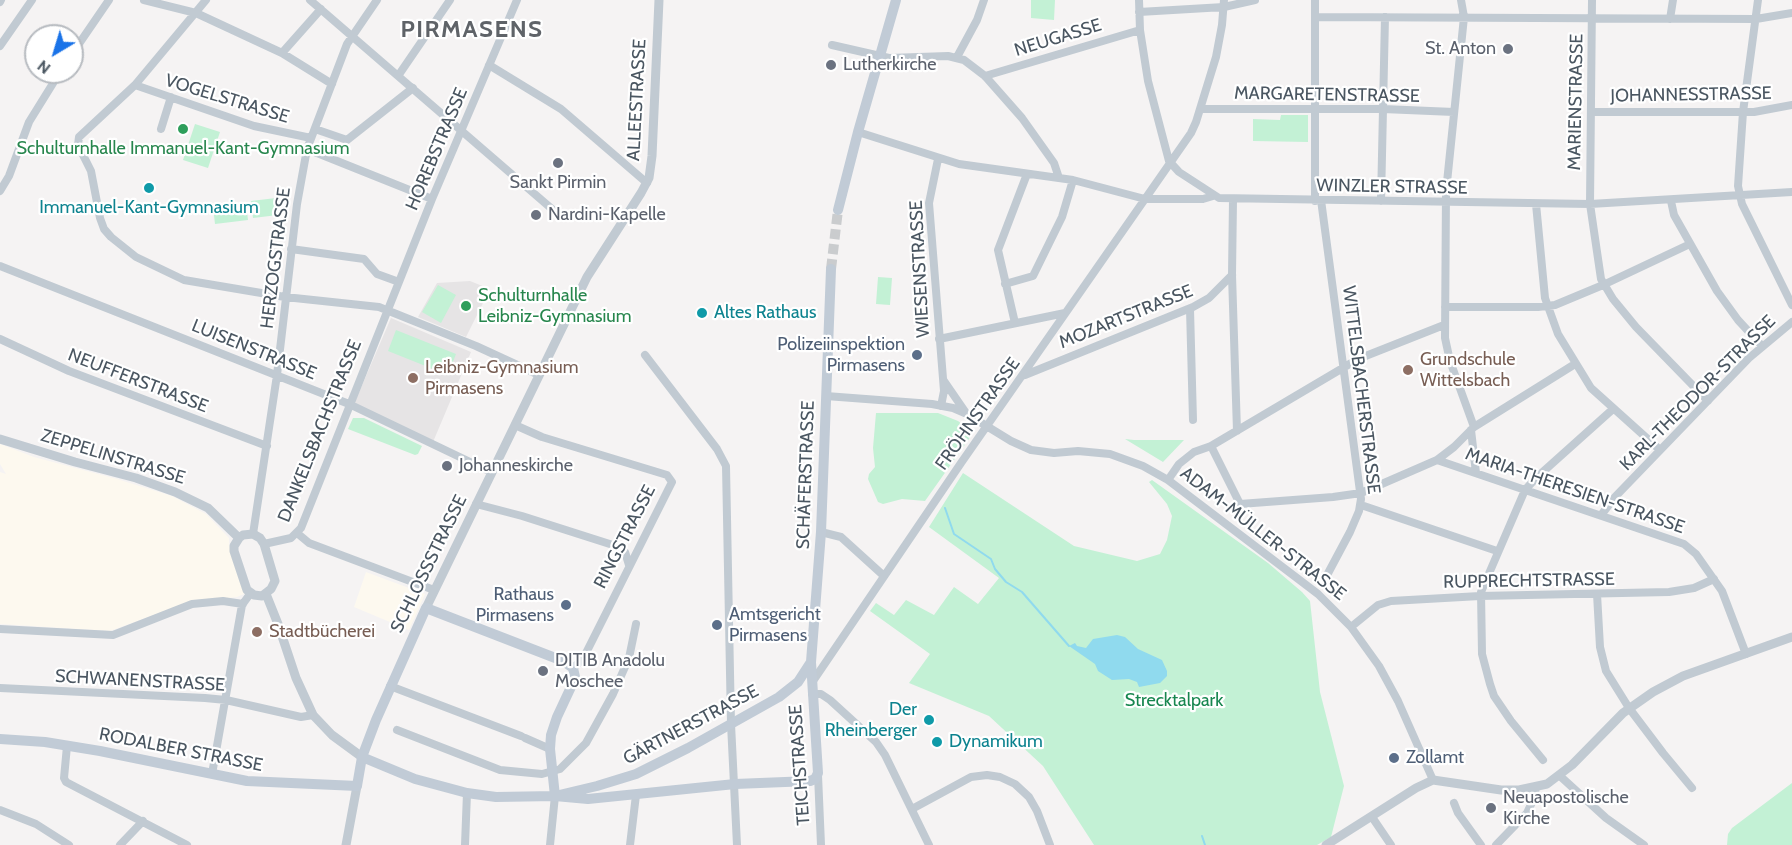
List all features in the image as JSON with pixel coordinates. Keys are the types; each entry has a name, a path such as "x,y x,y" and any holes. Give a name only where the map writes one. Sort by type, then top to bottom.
{"main road":[{"path":"838,210 896,0"},
{"name":"SCHÄFERSTRASSE","path":"812,682 811,662 821,532 831,269"},
{"path":"426,608 563,661 573,668"},
{"name":"SCHLOSSSTRASSE","path":"357,786 362,757 390,686 426,608"},
{"name":"GÄRTNERSTRASSE","path":"362,757 415,779 467,793 496,797 555,796 636,774 732,724 791,688 801,678 811,662"},
{"name":"RINGSTRASSE","path":"555,796 550,749 553,727 575,677 573,668"},
{"name":"TEICHSTRASSE","path":"812,682 818,773"},
{"path":"791,688 804,691 812,698"},
{"name":"RODALBER STRASSE","path":"0,739 31,740 67,746 258,783 357,786"},
{"path":"555,796 588,799 735,784 810,781 818,773"}],"street":[{"path":"0,46 32,0"},
{"path":"84,36 109,0"},
{"path":"144,0 196,13 282,53 332,84"},
{"path":"206,0 135,86 79,137 78,145 91,171 102,225 111,237 122,248 160,270 184,280 285,297 371,305 476,346 539,375"},
{"path":"310,0 552,209"},
{"name":"HERZOGSTRASSE","path":"253,534 277,375 297,204 307,149 352,36 377,0"},
{"path":"398,76 450,0"},
{"name":"HOREBSTRASSE","path":"388,310 461,129 517,0"},
{"name":"ALLEESTRASSE","path":"637,199 647,183 652,156 659,0"},
{"path":"957,57 977,21 984,0"},
{"path":"1139,0 1140,30 1154,110 1171,164"},
{"path":"1139,12 1255,0"},
{"name":"WITTELSBACHERSTRASSE","path":"1315,0 1318,200 1345,366 1361,493 1361,505 1350,532 1326,577"},
{"path":"1461,0 1464,17 1446,202 1444,325 1450,361 1472,429 1476,472"},
{"name":"MARIENSTRASSE","path":"1592,0 1590,204 1603,285"},
{"path":"1670,19 1673,0"},
{"path":"1758,0 1743,112 1738,175 1739,195 1792,305"},
{"name":"FRÖHNSTRASSE","path":"812,682 1191,133 1201,109 1216,57 1224,4"},
{"path":"282,53 321,9"},
{"path":"1315,16 1756,19 1792,13"},
{"path":"1381,201 1385,17"},
{"name":"NEUGASSE","path":"985,76 1140,30"},
{"path":"832,45 897,58 957,57 971,64 985,76 1022,118 1054,163 1059,178"},
{"path":"489,65 561,109 647,183"},
{"path":"0,191 9,176 29,122 53,84"},
{"name":"VOGELSTRASSE","path":"135,86 254,126 311,138"},
{"path":"315,129 347,140 413,88"},
{"path":"161,129 171,97"},
{"name":"JOHANNESSTRASSE","path":"1591,112 1743,112 1766,111 1792,105"},
{"name":"MARGARETENSTRASSE","path":"1201,109 1383,109 1454,112"},
{"path":"858,132 959,164 1073,180 1145,199 1203,199 1213,196"},
{"path":"307,149 432,199"},
{"name":"WIESENSTRASSE","path":"938,159 929,203 944,391 941,406"},
{"name":"WINZLER STRASSE","path":"1171,164 1213,196 1233,200 1590,204 1671,201 1792,192"},
{"path":"1015,323 998,254 999,245 1027,174"},
{"path":"1005,284 1029,278 1036,271 1062,217 1073,180"},
{"name":"SCHLOSSSTRASSE","path":"426,608 587,277 637,199"},
{"path":"1233,200 1232,275 1237,431"},
{"path":"1671,201 1674,215 1724,301 1762,346"},
{"path":"1536,204 1544,291 1547,307 1558,334 1591,387 1660,450"},
{"path":"1445,307 1547,307 1603,285 1690,244"},
{"path":"291,249 364,259 377,274 399,282"},
{"name":"LUISENSTRASSE","path":"0,266 349,404 491,472"},
{"name":"MOZARTSTRASSE","path":"1023,376 1190,309 1209,298 1232,275"},
{"path":"1603,285 1648,340 1708,401"},
{"path":"1190,309 1193,420"},
{"name":"DANKELSBACHSTRASSE","path":"264,544 282,542 297,533 388,310"},
{"path":"939,339 1065,313"},
{"name":"KARL-THEODOR-STRASSE","path":"1602,514 1608,504 1762,346 1792,322"},
{"path":"1168,480 1185,458 1194,452 1211,446 1345,366 1444,325"},
{"name":"NEUFFERSTRASSE","path":"0,339 69,371 267,446"},
{"path":"645,355 717,449 726,466 737,845"},
{"path":"1211,446 1240,504 1361,493 1437,460 1472,429 1575,364"},
{"path":"942,379 967,414"},
{"path":"826,396 941,406 967,414 988,426"},
{"path":"1543,760 1501,707 1490,684 1482,654 1480,596 1484,581 1525,490 1613,409"},
{"name":"RINGSTRASSE","path":"515,424 525,431 542,437 668,475 672,482 583,659 573,668"},
{"name":"ADAM-MÜLLER-STRASSE","path":"988,426 1004,437 1031,450 1054,453 1078,451 1110,453 1143,466 1168,480 1318,594 1351,627 1378,666 1398,701 1433,780"},
{"name":"ZEPPELINSTRASSE","path":"0,439 136,478 175,492 208,508 239,538"},
{"name":"MARIA-THERESIEN-STRASSE","path":"1437,460 1684,543 1696,554 1725,597 1746,654"},
{"path":"476,504 616,546 625,552 629,566"},
{"path":"1361,505 1497,551"},
{"path":"821,532 841,537 884,576"},
{"path":"297,533 309,543 434,590"},
{"path":"253,534 264,544 275,580 266,594 258,596 250,594 246,588 234,551 239,538 253,534"},
{"name":"RUPPRECHTSTRASSE","path":"1351,627 1384,602 1480,596 1684,590 1714,579"},
{"path":"212,774 243,604 250,594"},
{"path":"266,594 296,678 313,715 332,735 362,757"},
{"path":"1597,594 1602,658 1606,671 1629,708 1692,788"},
{"path":"0,629 113,634 192,604 223,601 243,604"},
{"path":"400,731 500,770 542,774 560,769 580,750 598,721 629,658 636,624"},
{"path":"1326,845 1416,788 1433,780 1487,789 1519,790 1536,787 1560,776 1629,708 1653,692 1683,676 1792,637"},
{"path":"390,686 550,749"},
{"name":"SCHWANENSTRASSE","path":"0,688 226,700 301,717 313,715"},
{"path":"812,698 821,694 830,700 876,742 929,845"},
{"path":"67,746 64,778 66,782 187,845"},
{"name":"TEICHSTRASSE","path":"818,773 821,845"},
{"path":"912,809 971,777 987,775 1000,777 1015,784 1029,797 1050,845"},
{"path":"1560,776 1606,818 1644,845"},
{"path":"346,845 357,786"},
{"path":"1496,845 1527,813 1536,787"},
{"path":"465,845 467,793"},
{"path":"630,845 636,795"},
{"path":"550,845 555,796"},
{"path":"1454,803 1458,813 1481,845"},
{"path":"0,810 36,824 69,845"},
{"path":"1372,817 1391,845"},
{"path":"120,845 143,821"}],"shaded area":[{"name":"Leibniz-Gymnasium Pirmasens","path":"470,281 490,289 466,337 418,317 437,283"},
{"name":"Leibniz-Gymnasium Pirmasens","path":"391,318 471,352 433,442 354,404"},
{"path":"0,444 34,457 172,496 206,514 229,538 246,593 237,597 189,602 110,631 0,624 0,472 6,474 0,464"},
{"path":"366,572 425,594 409,630 354,607"}],"green space":[{"path":"1031,0 1055,0 1054,20 1031,18"},
{"path":"1281,115 1308,115 1308,142 1253,141 1253,119 1280,120"},
{"path":"195,124 220,132 208,168 183,160"},
{"path":"276,198 278,215 253,218 251,201"},
{"path":"246,203 248,220 215,224 213,207"},
{"path":"878,277 892,278 890,305 876,304"},
{"path":"438,285 456,295 441,323 422,312"},
{"path":"396,330 456,354 448,375 388,351"},
{"path":"876,413 938,413 958,421 969,429 971,436 925,501 902,499 883,504 878,502 868,479 875,467 873,448"},
{"path":"353,418 364,418 422,446 415,455 348,429"},
{"path":"1125,439 1134,440 1184,440 1163,462"},
{"name":"Strecktalpark","path":"963,473 1074,546 1137,561 1160,554 1167,540 1172,516 1167,504 1149,482 1152,480 1268,563 1302,592 1310,601 1320,692 1344,786 1331,837 1317,845 1094,845 1043,766 989,716 909,683 930,654 870,611 876,603 894,615 906,600 934,615 954,587 978,604 999,578 929,527"},
{"path":"1792,783 1792,845 1727,845 1728,834 1732,828"}],"water":[{"path":"1117,635 1125,637 1138,649 1162,660 1167,676 1160,683 1139,687 1137,682 1129,679 1112,680 1098,671 1095,664 1069,646 1075,643 1077,646 1086,648 1093,639"}],"waterway":[{"path":"945,508 954,534 991,559 995,569 1006,582 1022,592 1069,646"},
{"path":"1202,836 1205,845"}],"tunnel":[{"path":"831,269 838,210"}],"place":[{"name":"St. Anton","path":"1508,49"},
{"name":"Lutherkirche","path":"831,65"},
{"name":"Schulturnhalle Immanuel-Kant-Gymnasium","path":"183,129"},
{"name":"Sankt Pirmin","path":"558,163"},
{"name":"Immanuel-Kant-Gymnasium","path":"149,188"},
{"name":"Nardini-Kapelle","path":"536,215"},
{"name":"Schulturnhalle Leibniz-Gymnasium","path":"466,306"},
{"name":"Altes Rathaus","path":"702,313"},
{"name":"Polizeiinspektion Pirmasens","path":"917,355"},
{"name":"Grundschule Wittelsbach","path":"1408,370"},
{"name":"Leibniz-Gymnasium Pirmasens","path":"413,378"},
{"name":"Johanneskirche","path":"447,466"},
{"name":"Rathaus Pirmasens","path":"566,605"},
{"name":"Amtsgericht Pirmasens","path":"717,625"},
{"name":"Stadtbücherei","path":"257,632"},
{"name":"DITIB Anadolu Moschee","path":"543,671"},
{"name":"Der Rheinberger","path":"929,720"},
{"name":"Dynamikum","path":"937,742"},
{"name":"Zollamt","path":"1394,758"},
{"name":"Neuapostolische Kirche","path":"1491,808"}],"district":[{"name":"PIRMASENS","path":"472,30"}]}
